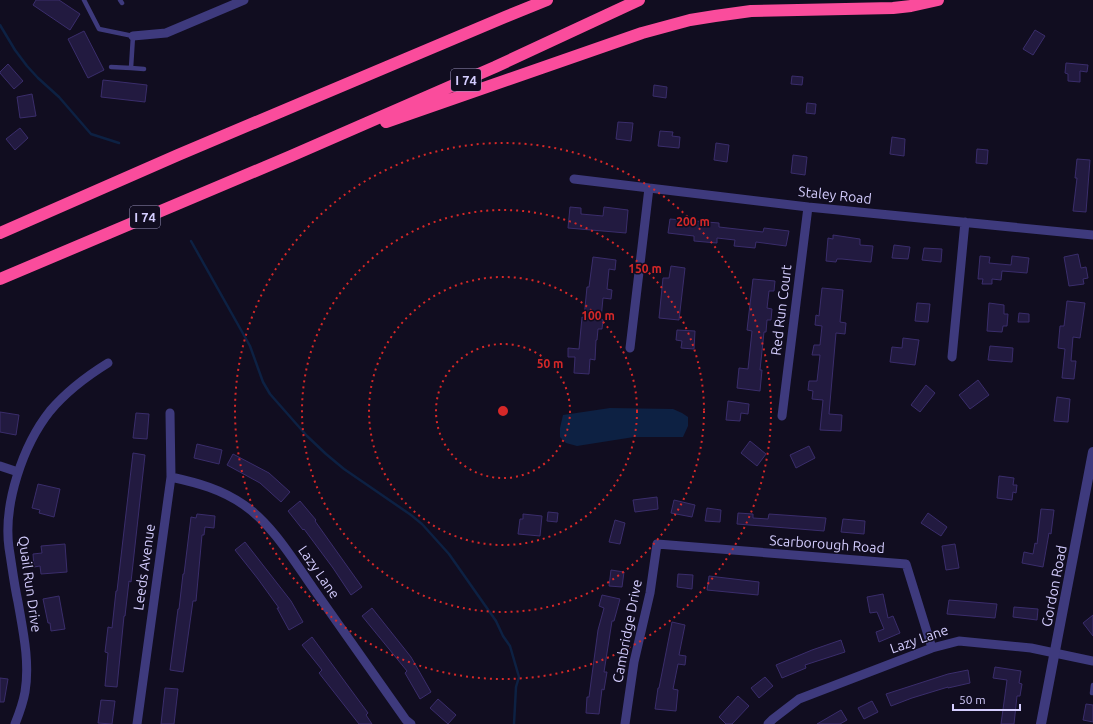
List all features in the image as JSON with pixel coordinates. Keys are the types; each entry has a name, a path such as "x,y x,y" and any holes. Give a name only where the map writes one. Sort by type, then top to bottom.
{"highway":[{"path":"505,17 531,0"},
{"path":"0,233 178,155 547,0"},
{"name":"I 74","path":"0,279 291,156 495,67 639,0"},
{"path":"291,156 642,33 670,25 715,16 751,11 893,8 938,0"}],"street":[{"path":"133,36 166,33 244,0"},
{"name":"Staley Road","path":"574,179 808,207 1093,235"},
{"path":"630,348 649,188"},
{"name":"Red Run Court","path":"782,416 808,207"},
{"path":"952,357 965,222"},
{"name":"Quail Run Drive","path":"15,724 25,692 26,677 24,632 9,546 8,521 18,472 34,437 50,412 86,377 108,363"},
{"name":"Leeds Avenue","path":"137,724 171,477 170,413"},
{"name":"Gordon Road","path":"1041,724 1093,452"},
{"path":"0,466 18,472"},
{"name":"Lazy Lane","path":"171,477 223,492 245,505 267,526 290,555 406,720 411,724"},
{"name":"Scarborough Road","path":"657,544 906,564 932,648"},
{"name":"Cambridge Drive","path":"624,724 634,662 650,593 657,544"},
{"name":"Lazy Lane","path":"768,724 773,718 799,699 932,648 959,641 1031,648 1093,661"}],"lane":[{"path":"84,0 99,29 133,36 131,68"},
{"path":"111,67 144,69"},
{"path":"1092,693 1093,685"}],"water":[{"path":"610,408 673,409 688,417 688,426 683,437 634,437 577,446 566,443 560,437 560,428 563,415"}],"building":[{"path":"36,0 59,0 80,14 70,30 33,5"},
{"path":"1035,30 1045,36 1033,55 1023,49"},
{"path":"84,31 104,70 88,78 68,39"},
{"path":"1066,63 1088,65 1087,72 1080,71 1080,82 1068,81 1068,74 1065,73"},
{"path":"8,64 23,81 14,89 0,73"},
{"path":"792,76 803,77 802,85 791,84"},
{"path":"103,80 147,85 145,102 101,97"},
{"path":"654,85 667,87 666,98 653,96"},
{"path":"32,94 36,116 20,118 17,97"},
{"path":"807,103 816,104 815,114 806,113"},
{"path":"618,122 633,123 631,141 616,139"},
{"path":"20,128 28,138 15,150 6,139"},
{"path":"660,131 673,132 672,136 680,137 679,148 658,146"},
{"path":"892,137 905,139 904,156 890,154"},
{"path":"716,143 729,145 727,162 714,160"},
{"path":"977,149 988,150 987,164 976,163"},
{"path":"793,155 807,157 805,175 791,173"},
{"path":"1077,159 1090,160 1086,212 1073,211 1077,178 1075,178"},
{"path":"570,207 581,208 581,214 603,216 604,207 628,210 626,233 568,228"},
{"path":"670,219 719,223 719,227 763,232 764,228 789,231 786,246 756,242 755,248 734,246 735,240 717,238 717,243 694,241 694,236 668,233"},
{"path":"833,235 860,239 860,245 873,246 871,262 842,259 837,259 836,262 826,261 828,238 833,239"},
{"path":"894,245 910,247 908,259 892,258"},
{"path":"924,248 942,249 941,262 922,260"},
{"path":"1078,254 1081,268 1086,267 1088,278 1083,279 1084,284 1069,286 1064,257"},
{"path":"980,256 990,257 989,263 1011,265 1012,256 1029,258 1027,273 1002,271 1001,280 992,279 992,284 982,284 983,279 978,279"},
{"path":"593,257 616,260 615,270 609,269 607,289 612,290 611,299 603,298 601,319 603,320 602,329 598,329 595,360 590,359 589,374 574,373 575,357 568,357 568,348 579,349 582,317 584,318 587,287 589,287"},
{"path":"671,266 685,268 679,320 659,318 663,278 669,278"},
{"path":"753,279 775,281 774,291 769,291 767,308 772,309 771,320 767,320 766,332 764,332 760,370 762,370 760,391 737,388 739,368 748,369 752,331 747,330"},
{"path":"822,288 843,290 840,322 846,323 845,334 836,333 829,414 842,415 841,431 820,430 823,400 812,399 813,391 808,390 809,381 817,381 820,355 812,355 814,345 820,345 822,326 815,325 816,315 819,316"},
{"path":"1067,301 1085,303 1080,338 1073,337 1071,361 1076,361 1074,379 1062,378 1065,349 1058,348 1060,326 1064,326"},
{"path":"917,303 930,304 928,322 915,321"},
{"path":"989,303 1004,305 1004,314 1008,314 1007,326 1003,326 1002,332 987,331"},
{"path":"1019,313 1029,314 1029,322 1018,322"},
{"path":"677,330 695,331 694,349 681,348 682,341 676,340"},
{"path":"903,338 919,340 915,365 890,362 892,347 902,348"},
{"path":"990,346 1013,348 1012,362 988,360"},
{"path":"978,380 989,395 970,409 959,395"},
{"path":"926,385 935,393 920,412 911,405"},
{"path":"1057,397 1070,399 1068,422 1054,421"},
{"path":"728,401 749,404 748,414 741,413 740,421 726,420"},
{"path":"0,412 19,415 16,435 0,432"},
{"path":"136,413 149,414 147,439 133,438"},
{"path":"750,441 766,454 757,466 741,453"},
{"path":"197,444 222,450 219,464 194,458"},
{"path":"809,446 815,458 796,468 790,455"},
{"path":"133,453 145,455 131,582 129,581 124,616 117,687 105,686 108,653 105,652 108,627 112,628"},
{"path":"233,454 269,473 290,492 281,502 260,483 227,465"},
{"path":"999,476 1014,478 1013,485 1017,485 1016,493 1013,492 1012,500 997,498"},
{"path":"38,484 60,489 54,517 39,513 40,510 32,508"},
{"path":"657,497 658,509 635,512 633,500"},
{"path":"674,500 695,505 692,517 671,513"},
{"path":"300,501 316,520 315,521 362,587 351,595 304,529 303,530 288,511"},
{"path":"707,508 721,510 720,522 705,521"},
{"path":"1041,509 1054,510 1051,534 1049,533 1043,567 1022,563 1024,552 1033,554 1035,543 1037,544"},
{"path":"548,512 558,513 557,522 547,521"},
{"path":"738,513 753,514 753,518 768,519 769,514 826,518 824,531 737,524"},
{"path":"928,513 947,527 941,536 921,523"},
{"path":"197,514 215,516 214,528 205,527 204,535 202,535 196,601 193,601 183,672 170,670 191,517 196,518"},
{"path":"523,514 542,516 540,536 518,534 520,519 523,519"},
{"path":"843,519 865,521 864,534 841,532"},
{"path":"615,520 625,523 620,544 609,542"},
{"path":"245,542 291,601 303,622 289,630 277,608 279,608 235,550"},
{"path":"65,544 67,572 41,574 40,566 34,567 33,554 42,553 41,546"},
{"path":"955,544 959,568 946,570 942,546"},
{"path":"611,570 624,572 622,587 609,586"},
{"path":"678,574 693,575 692,589 677,587"},
{"path":"709,576 759,582 758,595 707,590"},
{"path":"883,594 888,618 893,616 900,633 879,642 876,632 884,629 877,612 870,613 867,597"},
{"path":"602,595 620,599 614,621 612,621 604,672 607,672 604,690 602,689 599,714 586,713 587,697 589,697 598,630 604,608 599,606"},
{"path":"59,596 65,629 51,631 43,599"},
{"path":"949,600 997,604 995,618 947,614"},
{"path":"1014,607 1038,609 1037,620 1013,617"},
{"path":"372,608 411,657 431,692 420,699 405,673 407,671 362,616"},
{"path":"1093,615 1093,636 1083,623"},
{"path":"672,622 685,625 679,655 686,656 685,665 678,664 673,689 678,690 676,711 655,709"},
{"path":"312,637 368,713 366,715 372,724 359,724 319,673 322,670 302,645"},
{"path":"841,640 845,652 805,665 806,668 782,678 776,665"},
{"path":"995,667 1021,671 1019,683 1022,684 1020,696 1017,696 1014,724 1001,724 1007,680 993,678"},
{"path":"968,670 970,683 948,687 891,706 886,694 948,674"},
{"path":"765,677 773,686 759,698 751,688"},
{"path":"0,678 8,679 4,702 0,702"},
{"path":"165,688 178,689 174,724 161,724"},
{"path":"738,696 749,706 732,724 726,724 719,717"},
{"path":"438,699 456,715 448,724 430,708"},
{"path":"101,700 115,701 112,724 98,723"},
{"path":"872,701 878,712 864,719 858,708"},
{"path":"1086,704 1093,705 1093,722 1083,720"},
{"path":"841,710 847,720 840,724 817,724"}],"waterway":[{"path":"0,25 15,50 27,66 59,97 91,134 119,143"},
{"path":"191,241 250,346 263,382 270,394 307,436 326,454 344,469 422,524 449,554 496,621 503,636 510,646 519,677 516,687 514,724"}]}
